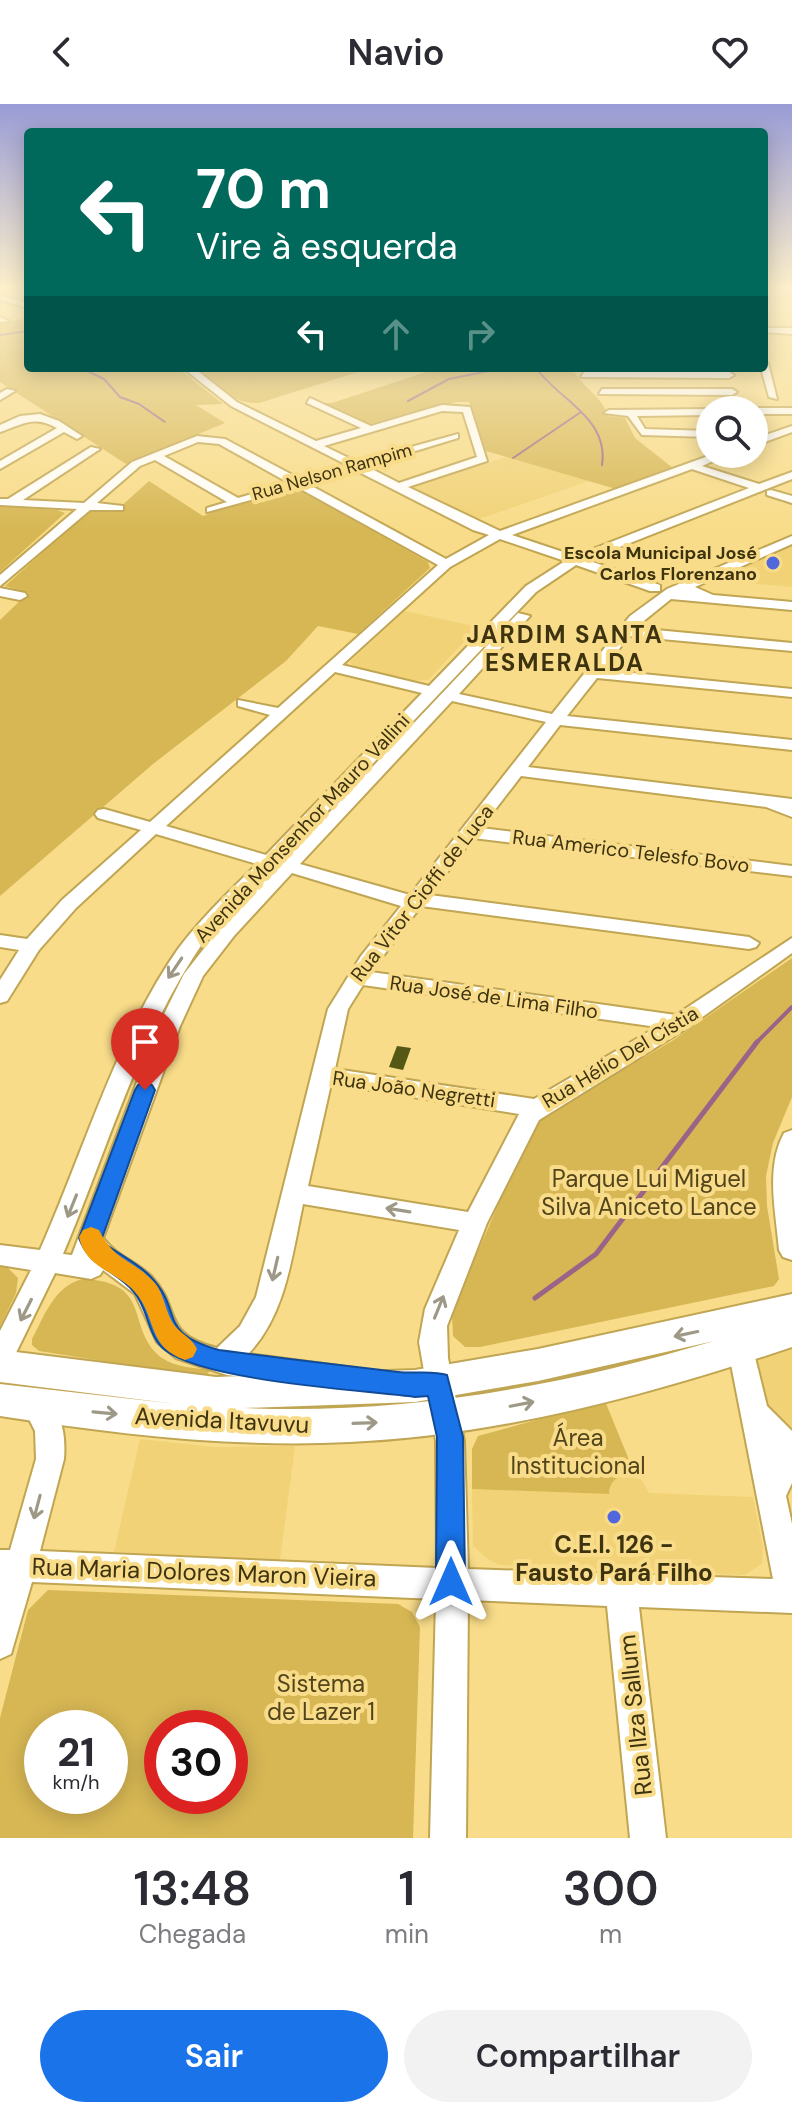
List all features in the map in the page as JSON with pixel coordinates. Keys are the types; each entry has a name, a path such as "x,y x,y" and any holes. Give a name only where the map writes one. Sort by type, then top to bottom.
{"main road":[{"name":"Avenida Itavuvu","path":"8,1394 227,1424 350,1424 433,1395 538,1365 791,1313"},
{"name":"Avenida Itavuvu","path":"8,1394 433,1395 519,1405 741,1349 791,1313"}],"street":[{"path":"193,372 234,404 497,536 683,592 792,606"},
{"path":"582,372 729,375"},
{"path":"582,372 613,400"},
{"path":"767,372 774,397"},
{"path":"0,397 10,391"},
{"path":"602,392 732,392"},
{"path":"310,401 370,429"},
{"path":"315,445 456,407 468,410 483,459 398,487"},
{"path":"768,411 792,411"},
{"path":"609,413 696,412"},
{"path":"631,413 642,432 696,434"},
{"path":"0,429 24,416 35,414 45,416 77,436"},
{"path":"0,466 64,428"},
{"path":"768,437 792,429"},
{"name":"Rua Nelson Rampim","path":"211,510 354,465 454,436 475,433"},
{"path":"0,582 136,464 202,438 221,441 446,564"},
{"path":"5,503 95,449"},
{"path":"156,456 234,501"},
{"path":"0,996 32,946 69,904 446,564 497,536 696,465"},
{"path":"693,466 792,500"},
{"name":"Avenida Monsenhor Mauro Vallini","path":"765,491 792,475"},
{"name":"Avenida Monsenhor Mauro Vallini","path":"0,1357 49,1261 145,1021 173,969 198,936 531,589 581,563 765,491 792,485"},
{"path":"5,503 119,508"},
{"name":"Rua Vitor Cioffi de Luca","path":"219,1361 244,1343 263,1312 338,1009 357,977 644,610 792,540"},
{"name":"Avenida Monsenhor Mauro Vallini","path":"80,1266 169,1026 194,974 227,932 544,593 581,563"},
{"path":"0,592 20,596"},
{"path":"625,631 792,647"},
{"path":"332,667 431,691"},
{"path":"593,673 792,693"},
{"path":"449,696 557,720 792,745"},
{"path":"243,703 281,713"},
{"path":"517,771 792,804"},
{"path":"770,802 792,812"},
{"path":"104,814 268,861"},
{"path":"792,821 792,831"},
{"name":"Rua Americo Telesfo Bovo","path":"469,832 792,871"},
{"path":"290,867 403,901 749,943 781,951"},
{"path":"0,941 32,946"},
{"name":"Rua Hélio Del Cístia","path":"448,1838 450,1437 433,1395 433,1323 475,1223 534,1111 671,1028 781,951"},
{"name":"Rua José de Lima Filho","path":"357,977 631,1017 671,1028"},
{"name":"Rua João Negretti","path":"322,1075 507,1102 534,1111"},
{"path":"792,1139 784,1174 792,1250"},
{"path":"292,1193 475,1223"},
{"path":"90,1238 101,1257 131,1275 148,1291 160,1323 173,1342 191,1353 219,1361 433,1395"},
{"path":"0,1255 131,1275"},
{"path":"741,1349 792,1596"},
{"path":"0,1643 11,1565 50,1459 51,1432 48,1422 8,1394"},
{"path":"755,1412 774,1435 792,1447"},
{"path":"771,1497 777,1478 792,1461"},
{"name":"Rua Maria Dolores Maron Vieira","path":"11,1565 792,1596"},
{"name":"Rua Ilza Sallum","path":"621,1591 648,1838"}],"shaded area":[{"path":"506,457 589,481 473,521 410,488"},
{"name":"Escola Municipal José Carlos Florenzano","path":"792,546 792,587 715,580"},
{"path":"405,611 478,627 428,680 411,681 353,666 350,662"},
{"path":"792,1342 792,1440 770,1421 757,1363 759,1355"},
{"path":"140,1439 214,1447 295,1446 280,1560 114,1552"},
{"name":"C.E.I. 126 - Fausto Pará Filho","path":"625,1475 642,1480 649,1493 753,1497 763,1547 762,1564 745,1575 500,1565 473,1546 472,1489 609,1494 613,1480"}],"green space":[{"path":"0,369 24,369 24,372 183,372 223,404 196,405 225,423 126,464 0,382"},
{"path":"201,372 358,372 259,403 240,400"},
{"path":"426,372 575,372 601,402 608,416 625,418 635,438 673,468 616,489 486,451 469,402 457,402 369,424 319,403 332,403"},
{"path":"149,481 203,516 265,494 301,491 428,562 430,568 358,634 318,626 286,661 153,764 0,896 0,620 28,593 5,586 91,509 118,509"},
{"path":"0,506 65,513 0,572"},
{"name":"Parque Lui Miguel Silva Aniceto Lance","path":"792,958 792,1097 773,1143 766,1176 767,1206 779,1279 774,1286 480,1347 465,1347 453,1336 452,1315 528,1136 546,1114 672,1041"},
{"path":"0,1266 7,1267 18,1278 16,1293 0,1327"},
{"path":"83,1279 106,1282 130,1298 144,1334 162,1358 179,1365 211,1370 204,1377 39,1351 32,1345 32,1339 52,1303 65,1288"},
{"name":"Área Institucional","path":"605,1401 636,1477 617,1478 609,1494 472,1489 472,1449 478,1436"},
{"name":"Sistema de Lazer 1","path":"48,1590 398,1604 412,1612 420,1627 413,1838 0,1838 0,1718 28,1610"}],"building":[{"path":"397,1046 411,1048 403,1070 389,1067"}],"waterway":[{"path":"89,372 104,379 120,397 139,404 165,422"},
{"path":"408,401 449,379 483,372"},
{"path":"539,372 591,422 602,449 602,465"},
{"path":"513,458 581,412"},
{"path":"757,1042 792,1007"},
{"path":"535,1298 596,1254 757,1042"}],"slow traffic":[{"path":"91,1237 101,1257 141,1282 154,1300 165,1333 185,1349"}],"place":[{"name":"Escola Municipal José Carlos Florenzano","path":"773,563"},
{"name":"C.E.I. 126 - Fausto Pará Filho","path":"614,1517"}],"district":[{"name":"JARDIM SANTA ESMERALDA","path":"565,648"}],"route":[{"path":"145,1090 90,1238 95,1249 101,1257 141,1282 154,1300 165,1333 191,1353 219,1361 415,1386 438,1383 450,1437 451,1582"}]}
